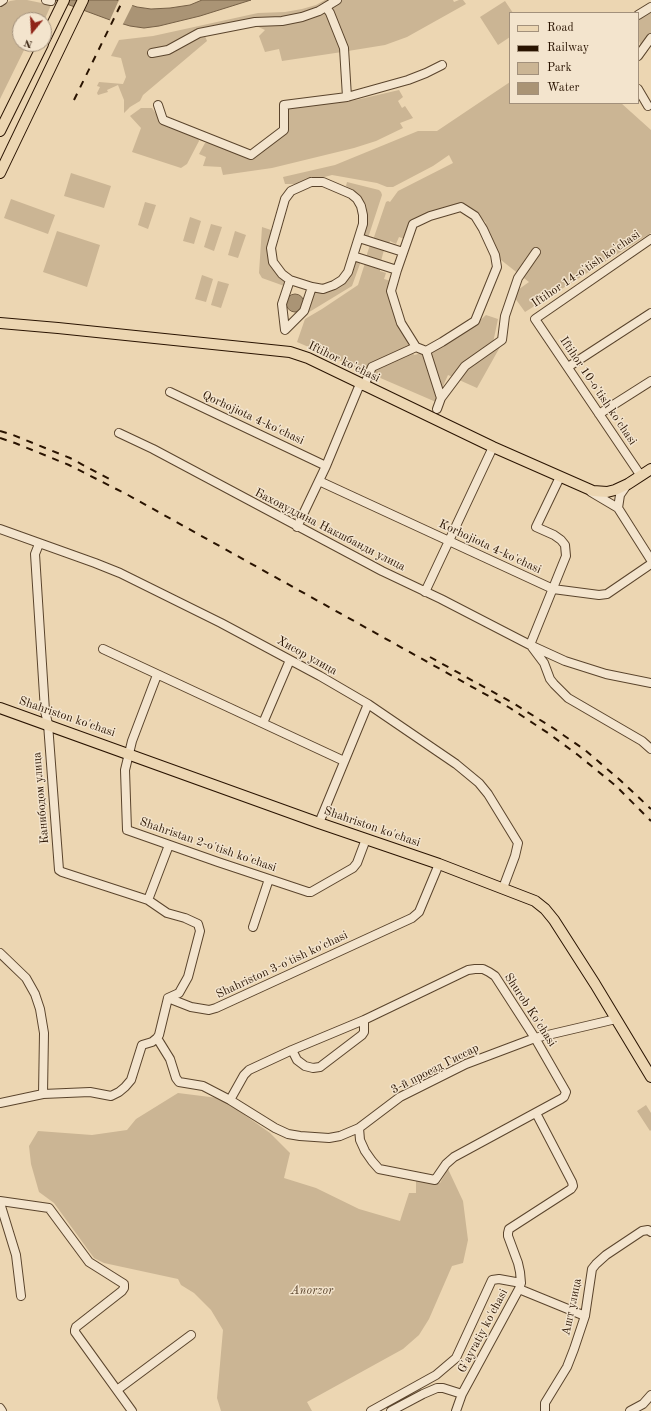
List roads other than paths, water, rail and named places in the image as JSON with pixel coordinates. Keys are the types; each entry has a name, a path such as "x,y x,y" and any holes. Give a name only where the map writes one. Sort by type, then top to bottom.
{"main road":[{"path":"52,24 64,0"},
{"path":"0,173 83,0"},
{"path":"0,131 39,52"},
{"name":"Iftihor ko'chasi","path":"0,323 290,352 313,360 493,447 586,488 600,492 607,492 628,484 651,469"},
{"name":"Shahriston ko'chasi","path":"0,708 531,898 545,909 557,926 651,1077"}],"street":[{"path":"152,53 168,50 199,33 255,22 282,21 313,14 337,0"},
{"path":"326,7 330,13 344,48 347,97"},
{"path":"639,14 651,7"},
{"path":"639,55 651,38"},
{"path":"158,105 163,120 251,155 284,130 284,105 347,97 408,80 442,65"},
{"path":"639,90 647,102"},
{"path":"310,182 323,182 351,194 357,199 363,215 363,224 353,256 348,272 342,280 323,289 290,280 282,274 273,262 271,248 285,199 291,190 310,182"},
{"path":"460,207 475,216 495,255 497,267 475,321 426,351 416,347 401,323 391,291 413,224 430,216 460,207"},
{"path":"359,238 403,252"},
{"name":"Iftihor 14-o'tish ko'chasi","path":"535,319 651,239"},
{"path":"437,409 441,398 465,366 502,340 505,316 518,278 536,252"},
{"path":"353,256 397,270"},
{"path":"290,280 282,304 285,330 304,311 312,287"},
{"path":"568,367 651,313"},
{"name":"Iftihor 10-o'tish ko'chasi","path":"535,319 641,476"},
{"path":"297,527 362,385 372,367 416,347"},
{"path":"426,351 441,398"},
{"path":"599,414 651,381"},
{"name":"Qorhojiota 4-ko'chasi","path":"170,392 326,466"},
{"name":"Баховуддина Накшбанди улица","path":"119,433 382,571 530,645 572,663 606,674 651,683"},
{"path":"425,592 493,447"},
{"path":"560,476 536,527 554,535 561,540 565,545 566,561 530,645 544,663 550,679 568,698 642,741 651,749"},
{"name":"Korhojiota 4-ko'chasi","path":"319,481 553,589 599,595 607,594 651,564"},
{"path":"618,508 620,495 628,484"},
{"path":"586,488 618,508 651,560"},
{"name":"Хисор улица","path":"0,529 95,563 126,576 221,623 368,704 470,774 488,794 518,843 515,856 503,888"},
{"name":"Канибодом улица","path":"39,544 35,554 45,711 48,724 59,870 148,900"},
{"path":"103,649 344,762"},
{"path":"262,723 290,660"},
{"name":"Shahristan 2-o'tish ko'chasi","path":"158,676 132,741 125,770 128,830 308,892 311,892 353,868 358,863 366,839"},
{"path":"319,823 368,704"},
{"path":"0,1103 43,1094 90,1092 111,1096 125,1088 131,1080 142,1046 157,1038 168,998 179,993 188,977 200,931 198,924 185,918 167,913 148,900 168,845"},
{"name":"Shahriston 3-o'tish ko'chasi","path":"168,998 191,1007 209,1010 216,1008 412,918 419,912 439,864"},
{"path":"253,927 268,879"},
{"path":"0,953 26,978 35,994 44,1033 43,1094"},
{"name":"Shurob Ko'chasi","path":"230,1100 244,1075 249,1070 364,1020 468,970 475,969 483,969 495,976 535,1038 566,1092 564,1097 561,1099 454,1157 446,1164 435,1180 379,1169 365,1151 360,1140 359,1128"},
{"name":"3-й проезд Гиссар","path":"157,1038 170,1058 177,1080 182,1083 202,1086 230,1100 275,1128 288,1134 329,1138 340,1136 359,1128 400,1097 466,1064 535,1038 616,1019"},
{"path":"292,1050 297,1060 305,1066 313,1068 320,1067 362,1035 364,1032 364,1020"},
{"name":"G'ayratiy ko'chasi","path":"456,1411 462,1394 520,1286 518,1263 508,1236 509,1229 571,1189 573,1186 536,1113"},
{"path":"21,1296 16,1255 0,1202 49,1208 89,1262 124,1284 122,1291 76,1327 75,1332 132,1411"},
{"name":"Ашт улица","path":"544,1411 545,1403 567,1367 572,1355 585,1316 591,1275 596,1264 642,1231 649,1231"},
{"path":"371,1411 436,1375 456,1358 492,1280 500,1279 520,1286 585,1316"},
{"path":"117,1390 191,1335"},
{"path":"391,1411 437,1388 443,1388 462,1394"},
{"path":"630,1411 643,1404 651,1395"}],"water":[{"path":"56,0 116,0 137,7 151,9 190,5 202,0 251,0 200,16 144,28 130,26 110,20"},
{"path":"295,294 301,297 304,303 301,309 295,312 289,309 286,303 289,297"}],"railway":[{"path":"74,100 123,0"},
{"path":"0,431 70,458 113,481"},
{"path":"0,438 69,465 128,495 510,708 578,755 616,786 651,821"},
{"path":"430,657 513,703 585,750 651,809"}],"park label":[{"name":"Anorzor","path":"312,1291"}]}
